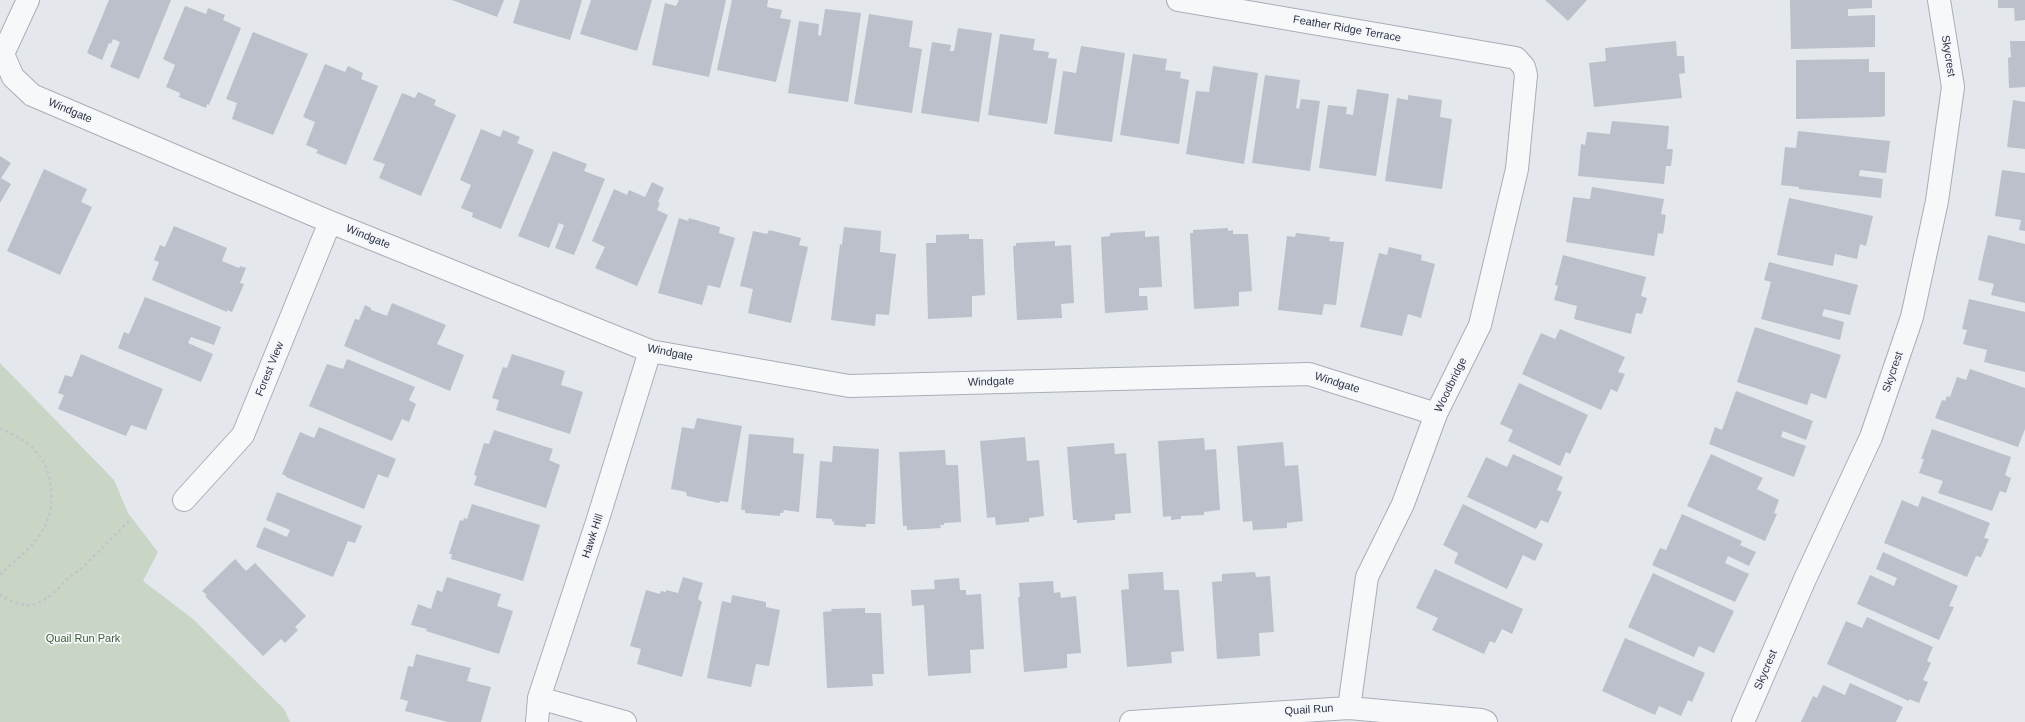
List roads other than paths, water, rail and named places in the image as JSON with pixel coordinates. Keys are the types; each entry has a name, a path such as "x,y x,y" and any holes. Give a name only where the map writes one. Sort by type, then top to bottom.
{"street":[{"name":"Windgate","path":"28,0 3,54 12,77 32,94 330,222 650,351 849,386 1309,374 1436,414"},
{"name":"Feather Ridge Terrace","path":"1178,0 1516,58"},
{"name":"Skycrest","path":"1743,722 1805,579 1871,437 1912,317 1937,201 1953,88 1939,0"},
{"name":"Woodbridge","path":"1348,708 1367,577 1402,504 1436,414 1480,326 1517,169 1526,75 1524,67 1516,58"},
{"name":"Forest View","path":"184,500 243,435 330,222"},
{"name":"Hawk Hill","path":"537,722 539,698 597,522 650,351"},
{"path":"539,698 625,722"},
{"name":"Quail Run","path":"1131,722 1348,708 1481,720 1486,722"}],"park label":[{"name":"Quail Run Park","path":"83,639"}]}
